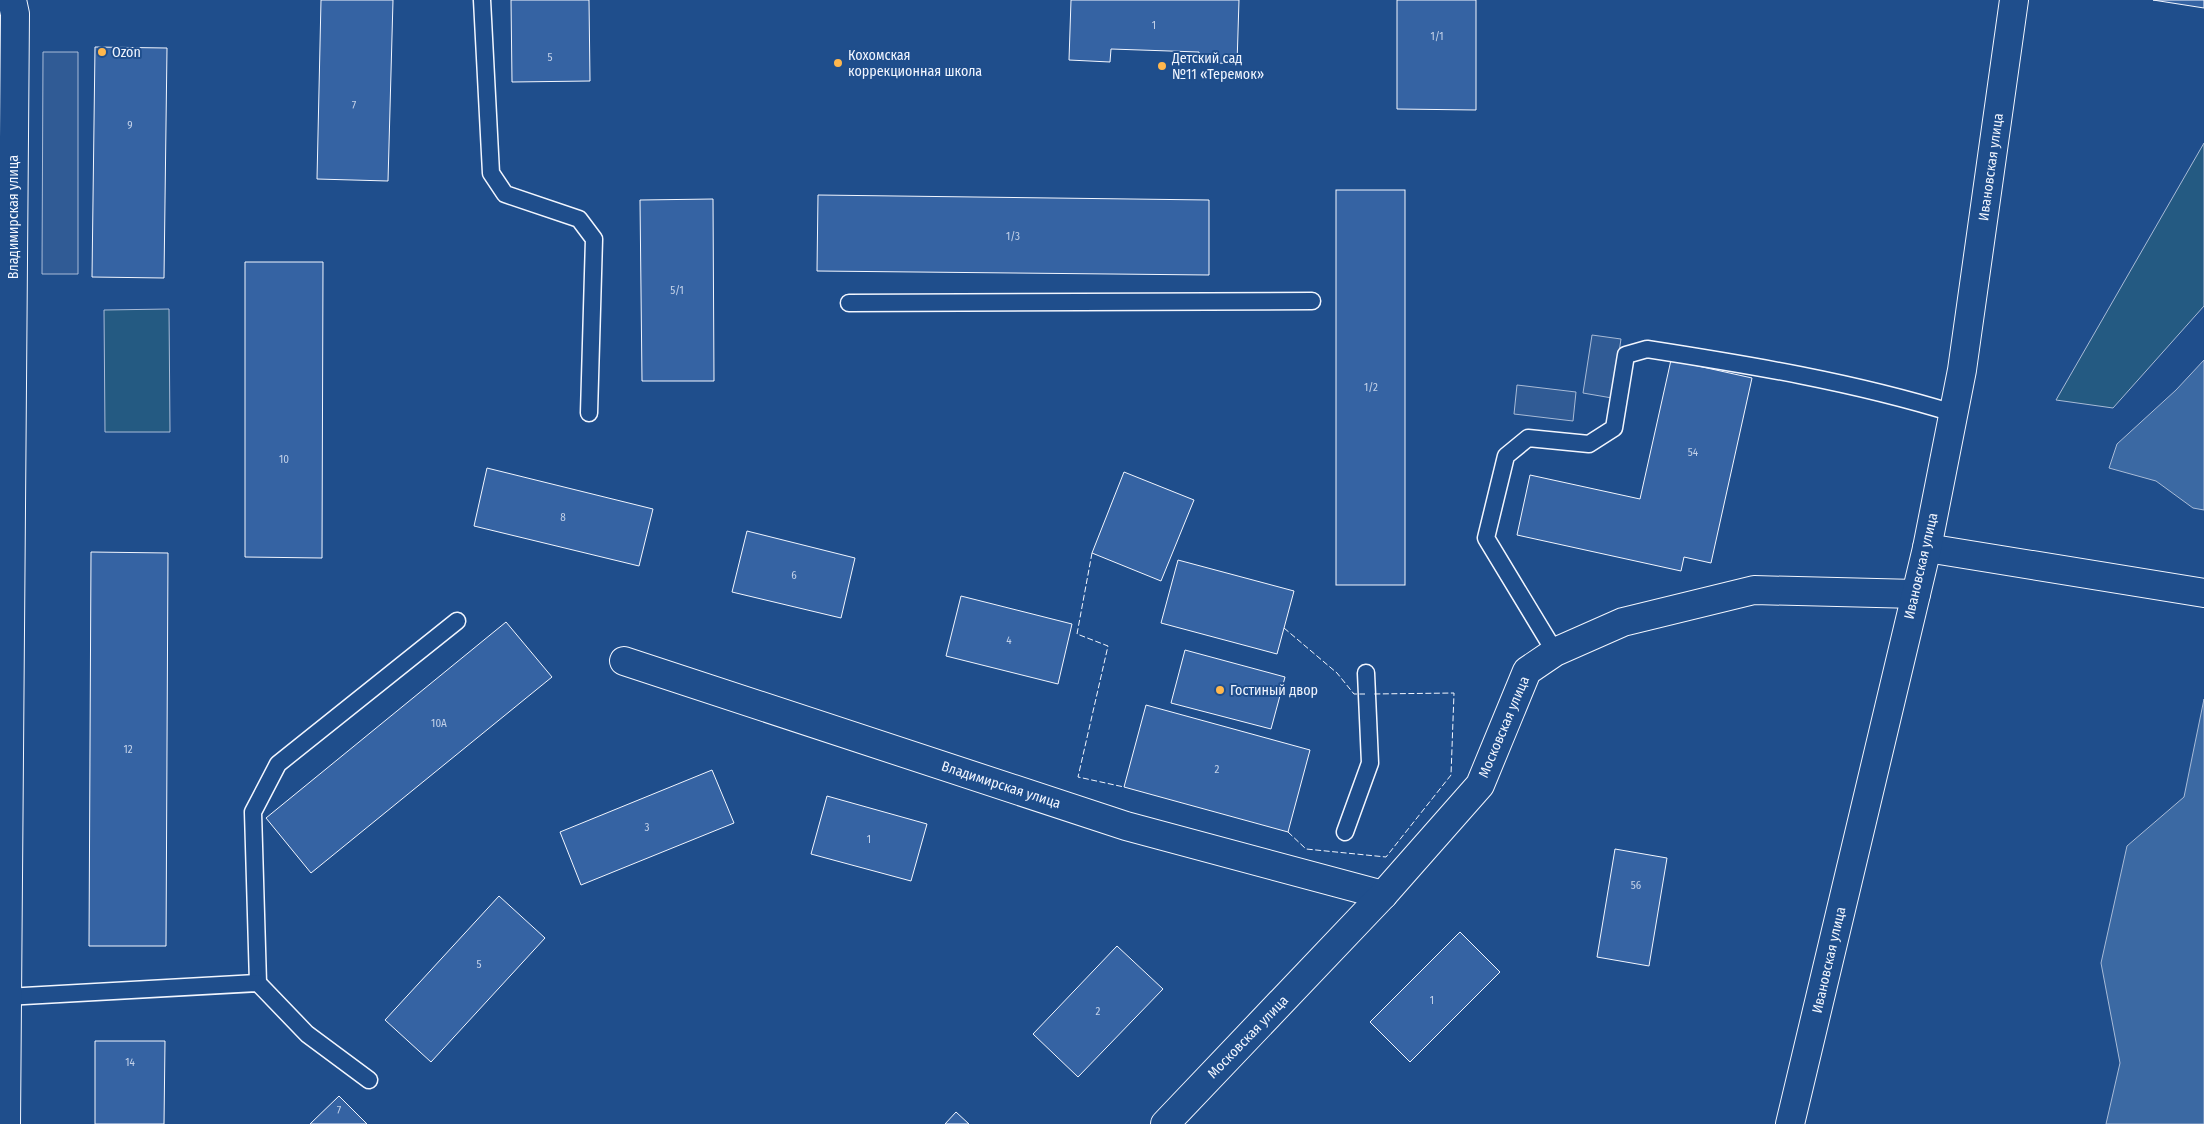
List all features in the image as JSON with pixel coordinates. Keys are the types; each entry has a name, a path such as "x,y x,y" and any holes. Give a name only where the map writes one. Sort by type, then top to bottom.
{"street":[{"name":"Владимирская улица","path":"6,1124 15,14 12,0"},
{"name":"Ивановская улица","path":"1790,1124 1927,548 1962,370 2014,0"},
{"path":"1927,548 2204,593"},
{"name":"Московская улица","path":"1165,1124 1383,895 1480,785 1527,671 1555,652 1623,622 1754,590 1916,594"},
{"name":"Владимирская улица","path":"624,661 1126,826 1383,895"}],"lane":[{"path":"482,0 491,173 505,194 579,218 594,239 589,413"},
{"path":"849,302 1312,301"},
{"path":"1555,652 1486,538 1506,456 1528,438 1589,444 1614,428 1626,355 1647,349 1787,371 1909,400 1953,413"},
{"path":"369,1080 307,1034 258,982 253,812 278,764 457,621"},
{"path":"1345,832 1370,763 1366,673"},
{"path":"6,997 258,982"}],"shaded area":[{"path":"43,52 78,52 78,274 42,274"},
{"path":"2204,143 2204,306 2113,408 2056,400"},
{"path":"169,309 170,432 105,432 104,310"},
{"path":"1592,335 1621,339 1612,398 1583,393"},
{"path":"2204,360 2204,510 2193,508 2156,481 2109,468 2117,444 2176,390"},
{"path":"1517,385 1576,392 1573,421 1514,414"},
{"path":"2204,699 2204,1124 2106,1124 2120,1063 2101,963 2127,846 2184,797"}],"building":[{"path":"321,0 393,0 388,181 317,179"},
{"path":"511,0 589,0 590,81 512,82"},
{"path":"1071,0 1239,0 1237,64 1199,62 1199,52 1111,49 1110,62 1069,60"},
{"path":"1397,0 1476,0 1476,110 1397,109"},
{"path":"2153,0 2204,0 2204,8"},
{"path":"95,47 167,48 164,278 92,277"},
{"path":"1336,190 1405,190 1405,585 1336,585"},
{"path":"818,195 1209,200 1209,275 817,271"},
{"path":"713,199 714,381 642,381 640,200"},
{"path":"245,262 323,262 322,558 245,557"},
{"path":"1671,360 1752,378 1711,563 1684,557 1681,571 1517,535 1530,475 1640,499"},
{"path":"487,468 653,509 639,566 474,526"},
{"path":"1124,472 1194,500 1161,581 1092,553"},
{"path":"747,531 855,558 841,618 732,592"},
{"path":"91,552 168,553 166,946 89,946"},
{"path":"1178,560 1294,591 1277,654 1161,623"},
{"path":"961,596 1072,624 1058,684 946,656"},
{"path":"506,622 552,677 311,873 266,818"},
{"path":"1185,650 1285,677 1271,729 1171,703"},
{"path":"1146,705 1310,750 1288,832 1124,787"},
{"path":"712,770 734,823 581,885 560,832"},
{"path":"827,796 927,824 911,881 811,854"},
{"path":"1615,849 1667,858 1649,966 1597,957"},
{"path":"499,896 545,938 431,1062 385,1020"},
{"path":"1460,932 1500,972 1410,1062 1370,1022"},
{"path":"1117,946 1163,989 1078,1077 1033,1034"},
{"path":"95,1041 165,1041 164,1124 95,1124"},
{"path":"339,1096 367,1124 310,1124"},
{"path":"956,1112 969,1124 945,1124"}],"fence":[{"path":"1092,553 1077,634 1108,646 1078,777 1124,787"},
{"path":"1284,628 1337,673 1354,694 1365,694"},
{"path":"1288,832 1306,849 1386,857 1451,775 1454,693 1373,694"}],"place":[{"name":"Ozon","path":"102,52"},
{"name":"Кохомская коррекционная школа","path":"838,63"},
{"name":"Детский сад №11 «Теремок»","path":"1162,66"},
{"name":"Гостиный двор","path":"1220,690"}]}
